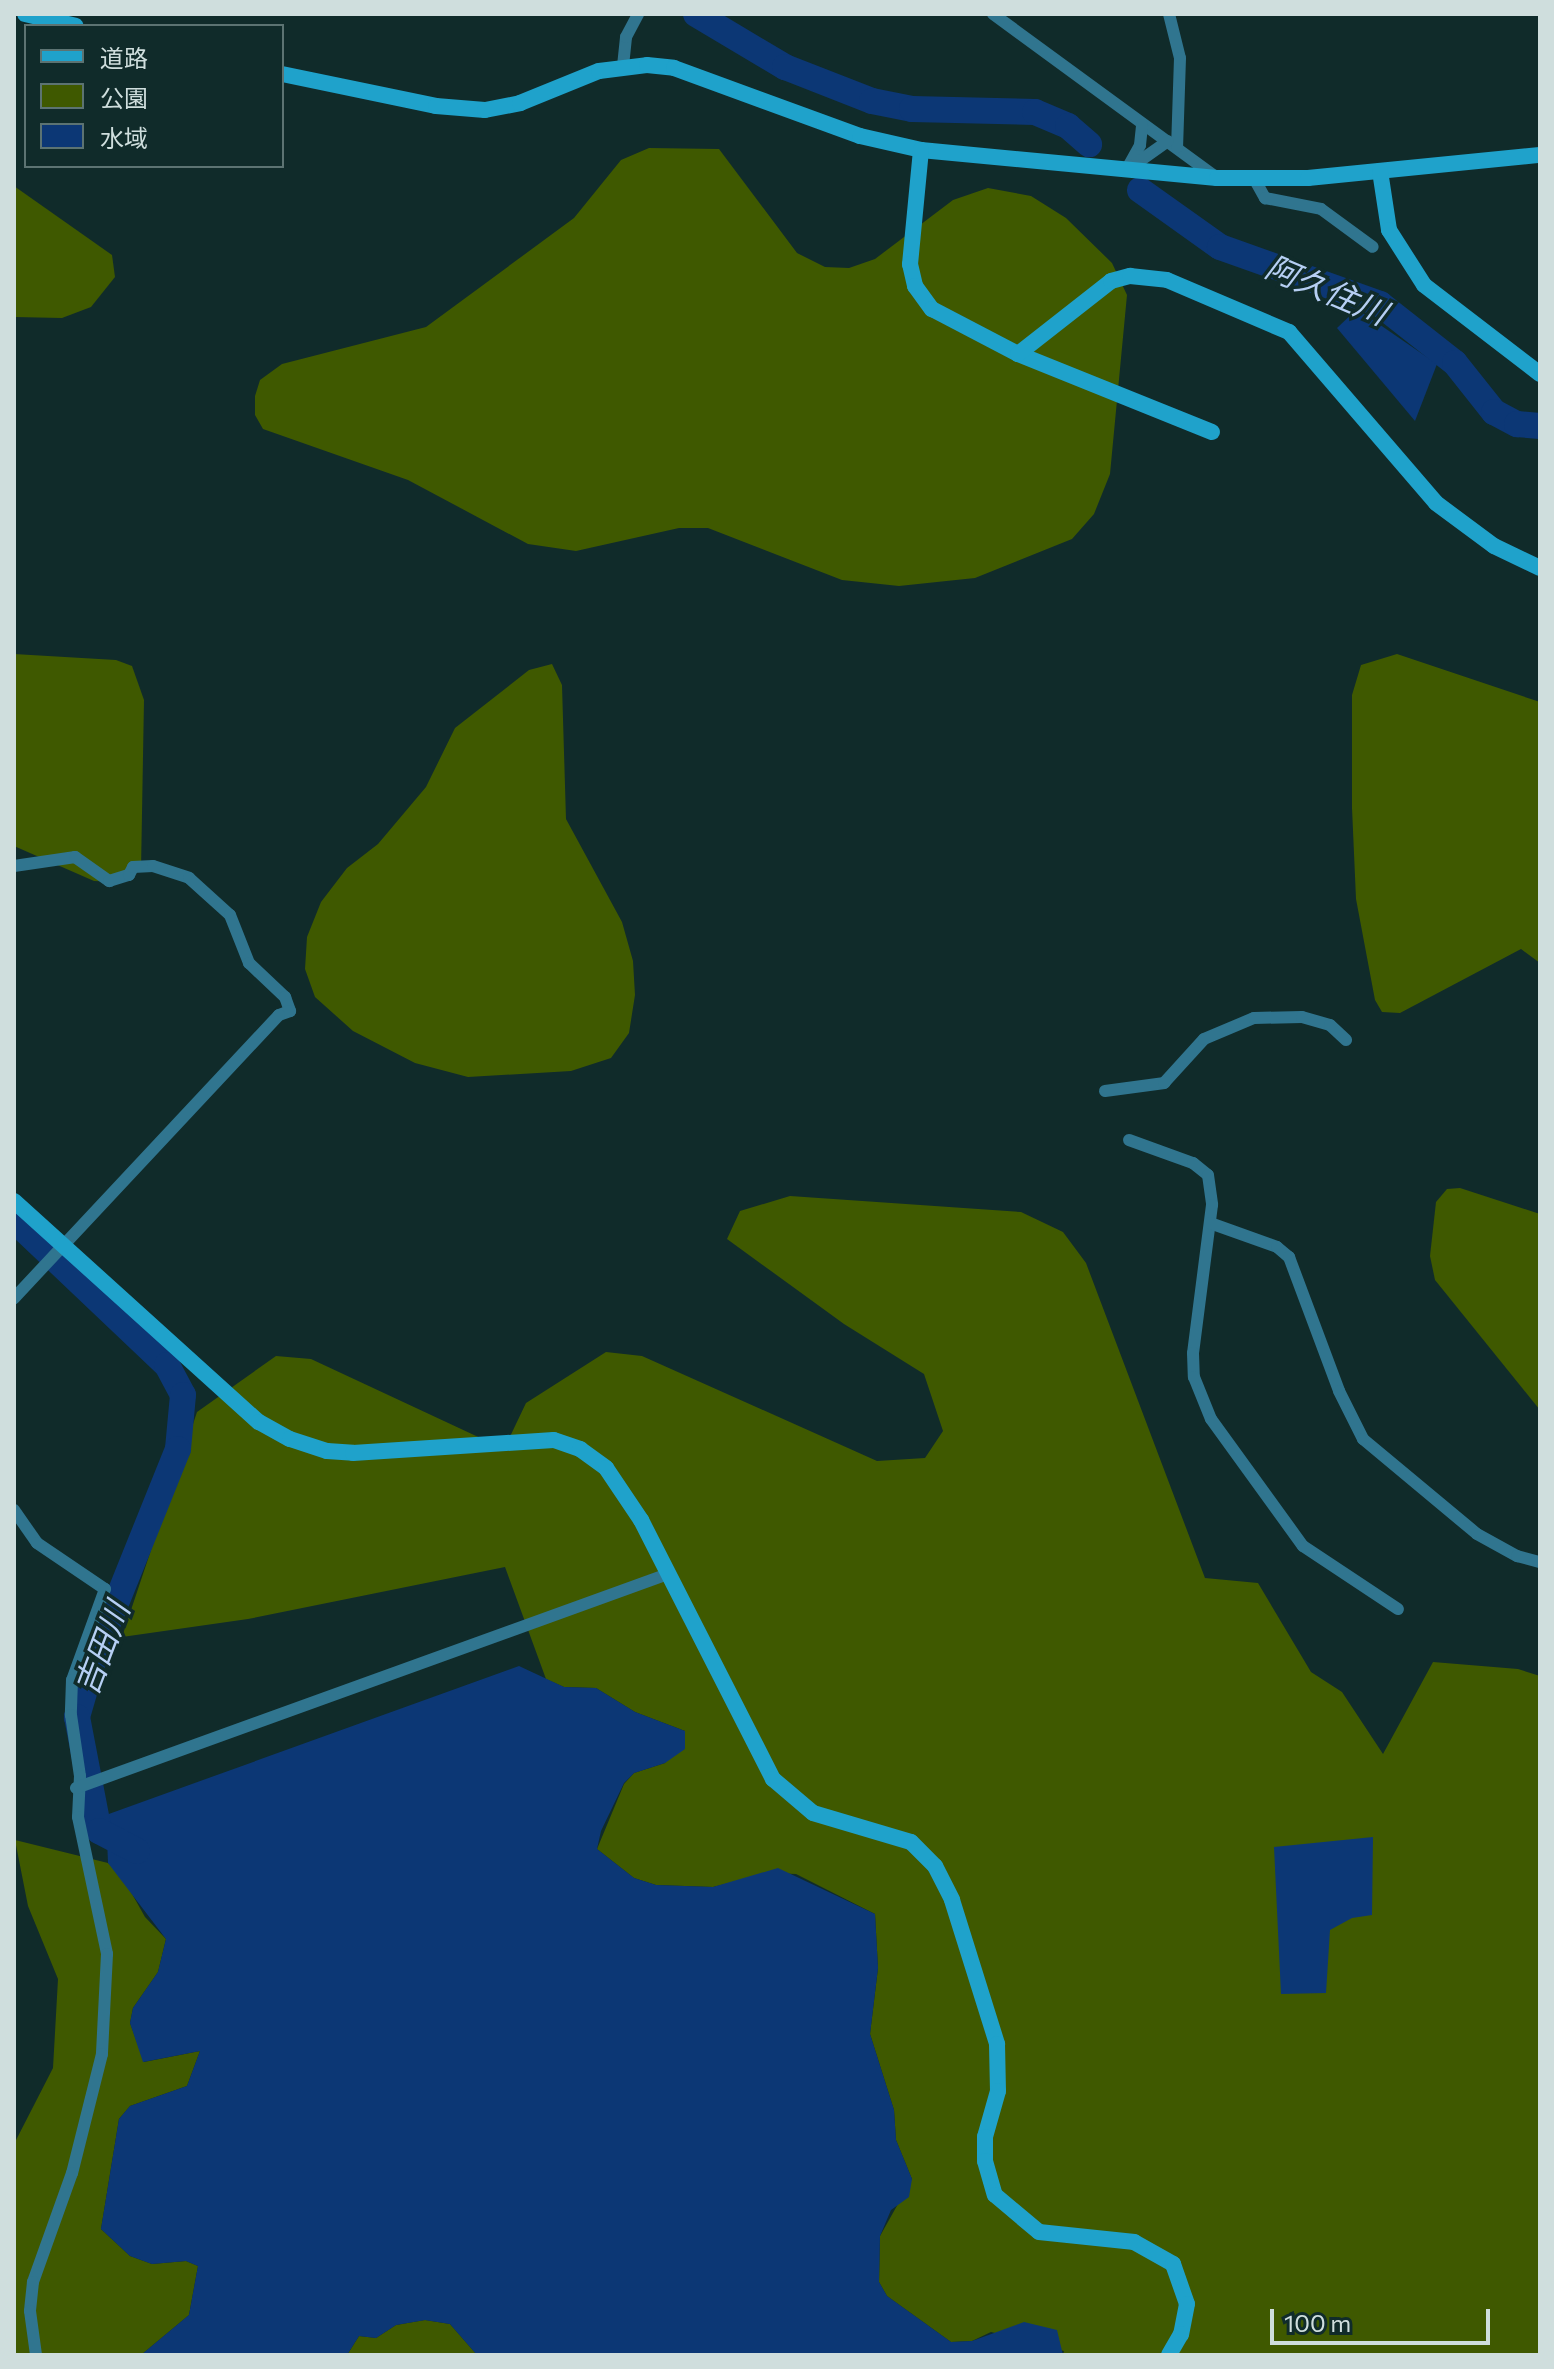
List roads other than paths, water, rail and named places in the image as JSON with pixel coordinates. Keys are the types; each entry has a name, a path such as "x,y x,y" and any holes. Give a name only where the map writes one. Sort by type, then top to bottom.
{"street":[{"path":"25,14 68,24"},
{"path":"623,66 626,37 638,14"},
{"path":"993,14 1217,178"},
{"path":"1169,14 1180,58 1172,144"},
{"path":"284,74 436,106 485,110 520,103 623,66 674,68 860,136 921,150 1217,178 1255,180 1540,155"},
{"path":"1127,170 1140,145 1142,125"},
{"path":"1127,170 1172,144"},
{"path":"921,150 910,264 915,286 947,320 1018,354 1212,432"},
{"path":"1380,171 1389,230 1424,285 1540,374"},
{"path":"1255,180 1265,198 1321,209 1373,247"},
{"path":"1018,354 1111,281 1130,276 1167,280 1289,332 1436,503 1494,546 1540,568"},
{"path":"14,866 75,857 109,881 129,875 133,867 153,866 189,878 230,915 249,963 285,997 290,1011 279,1015 14,1298"},
{"path":"1105,1091 1164,1083 1204,1039 1254,1018 1302,1017 1330,1025 1346,1040"},
{"path":"1129,1140 1193,1163 1208,1175 1210,1223 1193,1353 1194,1377 1211,1419 1303,1546 1398,1609"},
{"path":"14,1201 259,1422 310,1447 353,1453 534,1439 580,1449 606,1468 626,1492 761,1762 784,1791 813,1813 911,1842 935,1866 952,1900 997,2044 998,2091 985,2137 985,2161 995,2195 1039,2232 1134,2242 1173,2264 1187,2304 1181,2334 1169,2355"},
{"path":"1210,1223 1277,1247 1289,1257 1339,1391 1363,1439 1477,1534 1517,1556 1540,1562"},
{"path":"14,1510 37,1543 77,1575 105,1589 72,1680 76,1788 103,1921 104,2025 88,2119 33,2282 30,2311 36,2355"},
{"path":"76,1788 668,1574"}],"water":[{"path":"1357,309 1437,364 1415,421 1337,328"},
{"path":"519,1666 564,1687 596,1688 635,1712 685,1731 685,1749 665,1763 634,1773 624,1783 601,1831 597,1849 634,1878 656,1885 713,1887 778,1868 875,1914 878,1968 870,2034 894,2110 896,2140 912,2179 909,2197 891,2210 880,2236 879,2282 887,2296 951,2342 972,2341 1024,2322 1057,2330 1063,2355 477,2355 450,2324 425,2320 396,2325 376,2338 359,2336 347,2355 141,2355 189,2315 198,2266 186,2261 152,2264 130,2256 101,2229 119,2119 130,2106 187,2086 200,2051 143,2062 130,2023 133,2008 158,1972 166,1939 108,1863 106,1815"},
{"path":"1373,1837 1372,1915 1352,1918 1330,1930 1326,1993 1281,1994 1274,1847"}],"waterway":[{"name":"阿久住川","path":"696,14 785,67 872,101 912,109 1035,112 1068,126 1089,144"},
{"name":"阿久住川","path":"1140,190 1220,247 1380,304 1455,363 1494,412 1517,424 1540,426"},
{"name":"吉田川","path":"14,1220 167,1365 183,1395 178,1449 95,1655 77,1717 99,1831 137,1851"}]}
